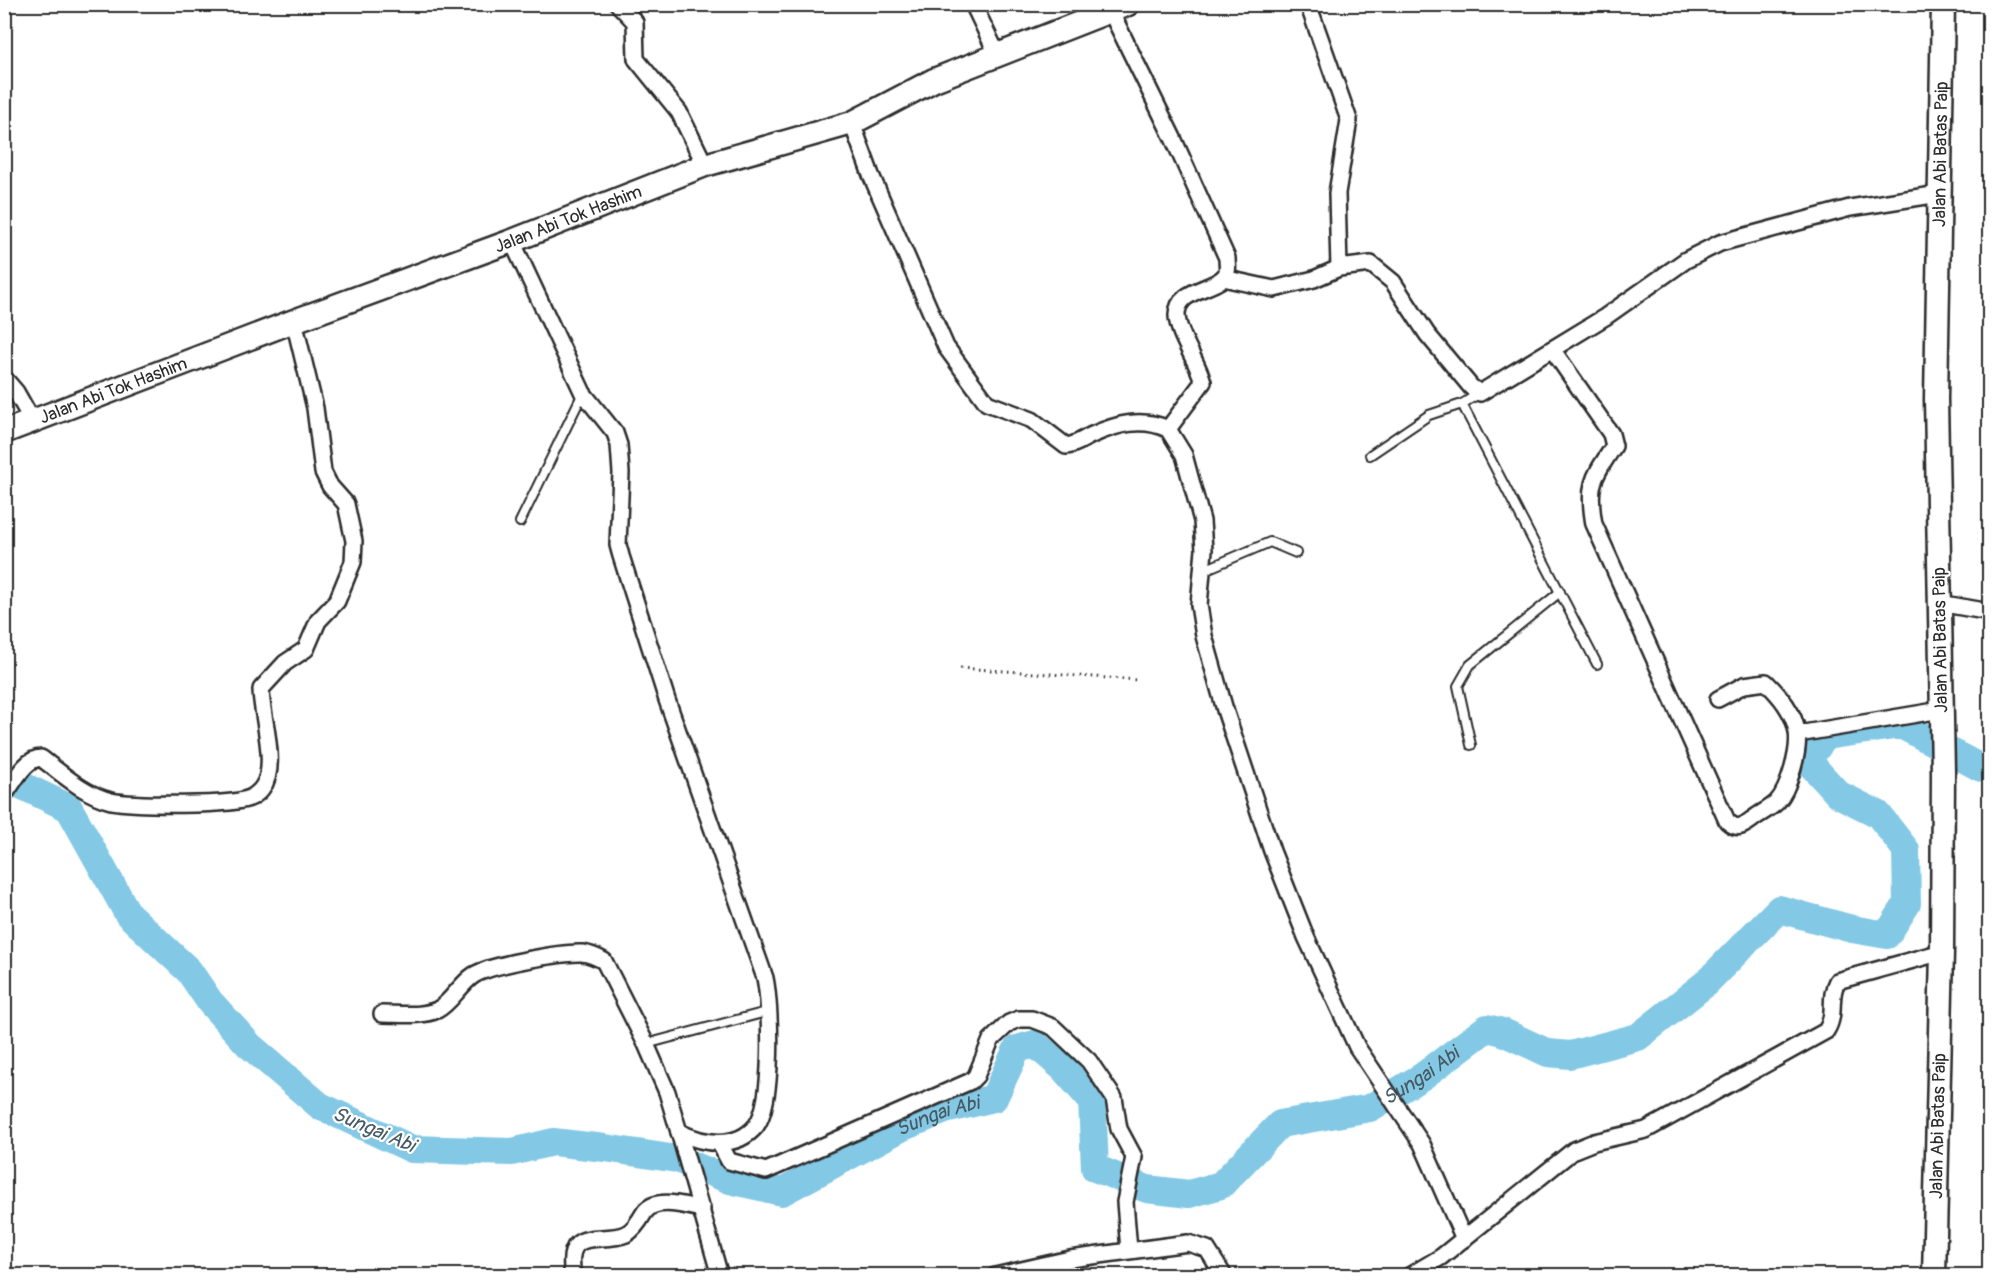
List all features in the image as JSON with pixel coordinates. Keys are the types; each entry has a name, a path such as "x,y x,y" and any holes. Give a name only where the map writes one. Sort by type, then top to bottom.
{"main road":[{"name":"Jalan Abi Batas Paip","path":"1934,1275 1942,952 1942,718 1936,399 1943,4"},
{"name":"Jalan Abi Tok Hashim","path":"4,432 294,321 512,241 705,165 852,123 934,80 1120,8"}],"street":[{"path":"618,4 635,22 636,58 679,112 705,165"},
{"path":"973,4 997,54"},
{"path":"1308,4 1349,120 1337,193 1339,268"},
{"path":"1120,8 1144,76 1222,240 1227,258 1228,269 1223,278 1190,295 1179,309 1179,323 1203,382 1168,429"},
{"path":"852,123 871,175 946,347 987,403 1032,420 1066,446 1074,445 1117,426 1138,421 1155,423 1168,429 1184,455 1202,522 1204,550 1199,605 1212,665 1272,851 1322,974 1371,1071 1418,1137 1464,1239"},
{"path":"1223,278 1274,289 1314,279 1339,268 1371,264 1382,271 1392,282 1427,334 1471,387 1480,393 1605,317 1686,260 1720,243 1850,208 1939,194"},
{"path":"512,241 583,393 608,421 619,445 621,473 618,545 621,556 667,700 765,978 770,1011 770,1043 761,1114 755,1126 739,1138 720,1144 679,1132"},
{"path":"4,795 29,761 41,758 65,777 110,801 155,803 232,801 251,797 263,787 270,762 261,689 285,663 306,649 318,621 337,601 353,562 354,541 346,504 330,486 323,472 315,408 294,321"},
{"path":"1552,349 1611,434 1614,446 1596,470 1592,489 1594,524 1726,821 1733,827 1742,827 1779,801 1797,755 1798,734 1793,717 1781,698 1766,682 1744,686 1718,699"},
{"path":"4,378 16,392 33,422"},
{"path":"1939,603 1989,612"},
{"path":"1798,734 1942,718"},
{"path":"1409,1275 1441,1257 1574,1149 1646,1130 1761,1064 1826,1031 1832,1022 1831,992 1837,981 1942,952"},
{"path":"382,1014 429,1013 439,1009 468,979 481,971 581,953 604,961 646,1044 667,1092 720,1275"},
{"path":"720,1144 729,1161 766,1171 971,1081 976,1077 991,1040 997,1032 1009,1023 1032,1019 1046,1023 1060,1033 1102,1079 1114,1098 1119,1129 1134,1157 1125,1202 1129,1250"},
{"path":"573,1275 572,1254 579,1242 590,1236 608,1238 628,1233 647,1209 659,1204 675,1204 702,1209"},
{"path":"995,1275 1129,1250 1188,1243 1207,1249 1224,1275"}],"lane":[{"path":"520,522 583,393"},
{"path":"1370,455 1428,415 1462,404 1480,393"},
{"path":"1462,404 1597,664"},
{"path":"1201,572 1270,542 1296,553"},
{"path":"1471,745 1458,686 1470,665 1560,592"},
{"path":"646,1044 770,1011"}],"path":[{"path":"960,668 1139,680"}],"waterway":[{"name":"Sungai Abi","path":"4,777 69,808 128,914 189,971 210,1002 249,1045 320,1106 412,1149 512,1152 553,1142 605,1148 677,1159 730,1180 782,1192 903,1127 945,1110 994,1098 1017,1049 1035,1044 1063,1068 1092,1101 1095,1168 1147,1189 1189,1194 1221,1185 1280,1124 1370,1108 1423,1076 1487,1028 1503,1032 1548,1053 1570,1055 1638,1037 1705,984 1779,909 1852,929 1887,935 1907,904 1906,850 1878,814 1838,794 1808,761 1825,736 1901,725 1981,768 1990,768"}]}
